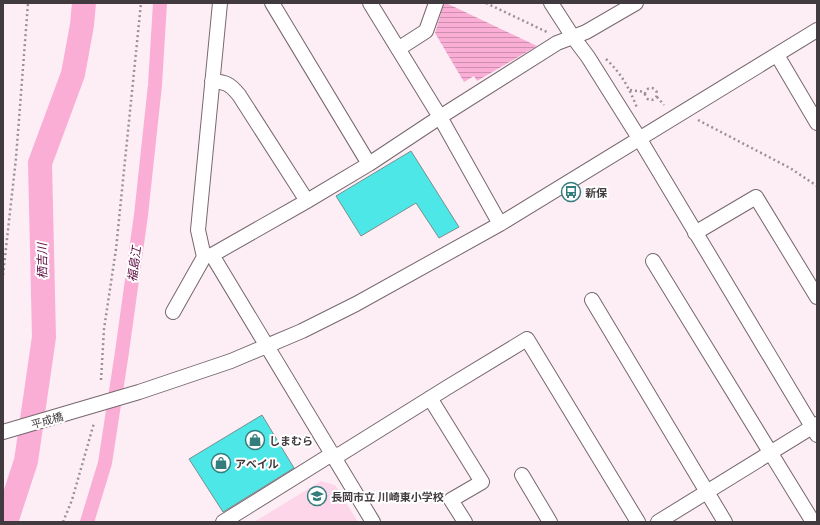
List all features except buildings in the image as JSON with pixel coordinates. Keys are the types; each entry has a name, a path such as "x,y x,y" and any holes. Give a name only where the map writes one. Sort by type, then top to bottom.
{"street":[{"path":"220,3 198,230 208,256 266,346 373,522"},
{"path":"272,3 369,164"},
{"path":"370,3 440,117 500,224"},
{"path":"398,49 426,31 436,3"},
{"path":"551,3 588,57 639,138 695,233 815,429 770,453 658,522"},
{"path":"173,312 208,256 307,202 369,164 557,43 586,32 636,3"},
{"name":"平成橋","path":"3,432 139,392 231,361 302,331 356,304 500,224 817,30"},
{"path":"777,55 817,123"},
{"path":"212,81 224,82 232,86 307,202"},
{"path":"695,233 756,197 817,298"},
{"path":"653,261 813,522"},
{"path":"592,300 725,522"},
{"path":"223,522 332,454 339,455 527,339 638,522"},
{"path":"430,398 482,482 451,500 464,522"},
{"path":"522,476 550,522"}],"path":[{"path":"3,275 16,158 28,3"},
{"path":"101,380 104,329 116,249 141,3"},
{"path":"486,3 550,34"},
{"path":"604,57 615,67 630,90 639,112"},
{"path":"630,90 645,92 648,89 654,89 657,93 657,97 664,105"},
{"path":"645,92 645,97 648,100 652,101 657,97"},
{"path":"698,120 790,168 817,186"},
{"path":"63,522 72,500 94,423"}],"shaded area":[{"path":"444,3 537,46 477,81 474,76 464,82 435,33"},
{"name":"長岡市立 川崎東小学校","path":"321,481 335,485 358,522 254,522"}],"waterway":[{"name":"栖吉川","path":"6,522 26,461 44,337 40,163 73,74 82,25 84,3"},
{"name":"福島江","path":"87,522 105,463 122,352 141,215 155,85 160,3"}],"place":[{"name":"新保","path":"571,192"},
{"name":"しまむら","path":"255,440"},
{"name":"アベイル","path":"221,463"},
{"name":"長岡市立 川崎東小学校","path":"317,496"}]}
